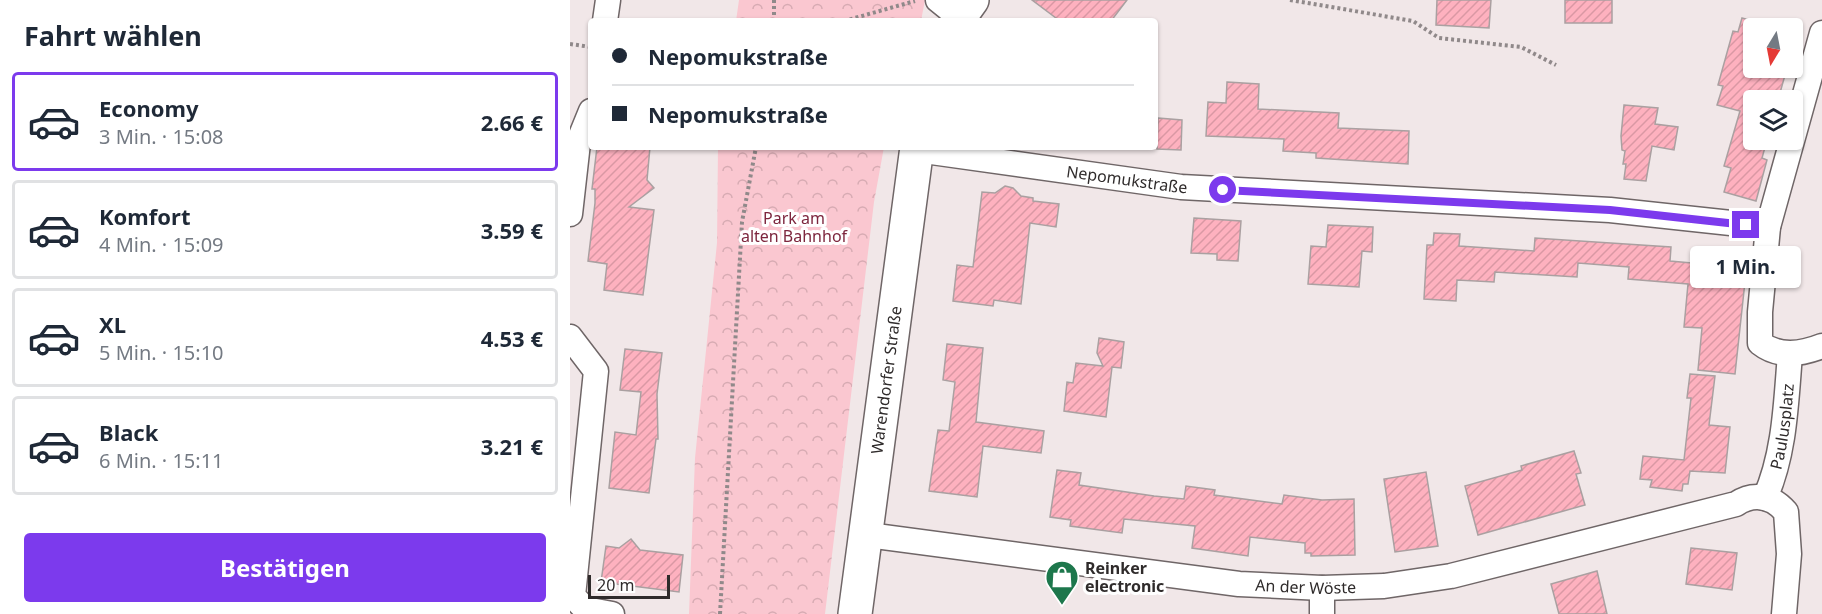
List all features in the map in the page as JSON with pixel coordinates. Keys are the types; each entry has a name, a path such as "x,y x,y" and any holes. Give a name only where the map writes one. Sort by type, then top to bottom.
{"main road":[{"name":"Warendorfer Straße","path":"855,614 917,150"}],"street":[{"path":"605,18 608,0"},
{"path":"1822,33 1768,227 1760,312 1760,343 1774,351 1800,354 1822,346"},
{"path":"570,214 578,143 588,118"},
{"name":"Nepomukstraße","path":"924,150 1181,188 1610,210 1768,227"},
{"path":"570,338 596,371 573,596 585,609 612,614"},
{"name":"Paulusplatz","path":"1765,498 1772,483 1782,435 1790,354"},
{"name":"An der Wöste","path":"867,535 1239,584 1322,588 1384,586 1451,576 1736,504 1747,497 1765,498"},
{"path":"1765,498 1779,504 1786,512 1789,554 1784,614"},
{"path":"1322,588 1322,614"}],"path":[{"path":"774,0 774,18"},
{"path":"855,18 918,0"},
{"path":"1290,0 1413,21 1438,38 1521,47 1556,65"},
{"path":"570,44 588,47"},
{"path":"720,614 742,222 755,150"}],"green space":[{"path":"739,0 925,0 922,18 736,18"},
{"name":"Park am alten Bahnhof","path":"718,150 883,150 874,202 825,614 689,614 695,458 717,243"}],"building":[{"path":"1032,0 1127,0 1113,18 1056,18"},
{"path":"1437,0 1491,0 1489,28 1436,25"},
{"path":"1565,0 1612,0 1612,23 1565,23"},
{"path":"1743,18 1743,78 1784,78 1781,90 1743,90 1743,150 1764,150 1762,158 1767,160 1756,201 1724,192 1731,168 1724,166 1740,111 1717,105 1723,86 1718,85 1733,31 1738,32"},
{"path":"1227,82 1259,84 1258,109 1339,113 1338,128 1409,131 1408,164 1316,158 1316,153 1283,151 1284,139 1206,136 1208,102 1226,103"},
{"path":"1624,105 1658,108 1655,124 1678,127 1674,150 1652,146 1646,181 1624,179 1626,164 1623,164 1625,151 1622,150 1621,136"},
{"path":"1158,118 1182,120 1181,150 1158,149"},
{"path":"597,150 650,150 647,180 654,188 629,207 654,210 643,295 604,290 607,264 588,261 595,203 595,189 592,189"},
{"path":"1005,186 1013,188 1021,196 1033,198 1033,201 1059,204 1056,227 1030,223 1021,304 994,300 993,306 953,301 957,265 973,267 982,192 995,193"},
{"path":"1194,218 1241,221 1238,261 1217,260 1217,254 1191,253"},
{"path":"1328,225 1373,227 1372,252 1362,251 1359,287 1308,284 1311,246 1326,247"},
{"path":"1434,233 1460,234 1459,246 1534,251 1535,238 1671,247 1670,261 1714,265 1716,251 1748,254 1735,374 1698,370 1702,328 1684,327 1688,284 1628,279 1629,267 1578,263 1577,277 1495,272 1494,282 1457,280 1456,301 1424,299 1427,245 1433,245"},
{"path":"1099,338 1124,342 1121,368 1112,367 1106,417 1064,411 1067,382 1073,383 1076,363 1103,366 1097,353"},
{"path":"947,344 983,348 976,422 1044,431 1041,453 983,446 977,497 929,491 938,430 949,431 955,382 943,380"},
{"path":"625,349 662,353 657,394 658,439 656,439 649,493 609,488 615,432 636,435 641,392 620,390"},
{"path":"1690,374 1715,376 1709,425 1730,427 1725,473 1690,471 1688,484 1683,484 1682,491 1650,487 1652,480 1640,479 1643,456 1684,460 1691,398 1687,398"},
{"path":"1574,451 1581,473 1576,474 1585,505 1478,535 1465,486 1522,470 1521,466"},
{"path":"1057,470 1081,473 1079,485 1184,499 1186,486 1215,490 1214,495 1282,504 1284,495 1322,500 1354,499 1355,555 1311,556 1311,553 1305,553 1305,543 1250,537 1248,556 1192,548 1195,526 1124,519 1122,533 1070,526 1071,520 1050,517"},
{"path":"1426,472 1438,546 1395,552 1384,479"},
{"path":"631,539 640,550 683,555 679,592 601,582 606,546 619,548"},
{"path":"1691,548 1737,553 1732,590 1686,584"},
{"path":"1597,571 1607,614 1559,614 1551,584"}],"place":[{"name":"Reinker electronic","path":"1062,606"}],"route":[{"path":"1223,190 1610,210 1746,225"}]}
